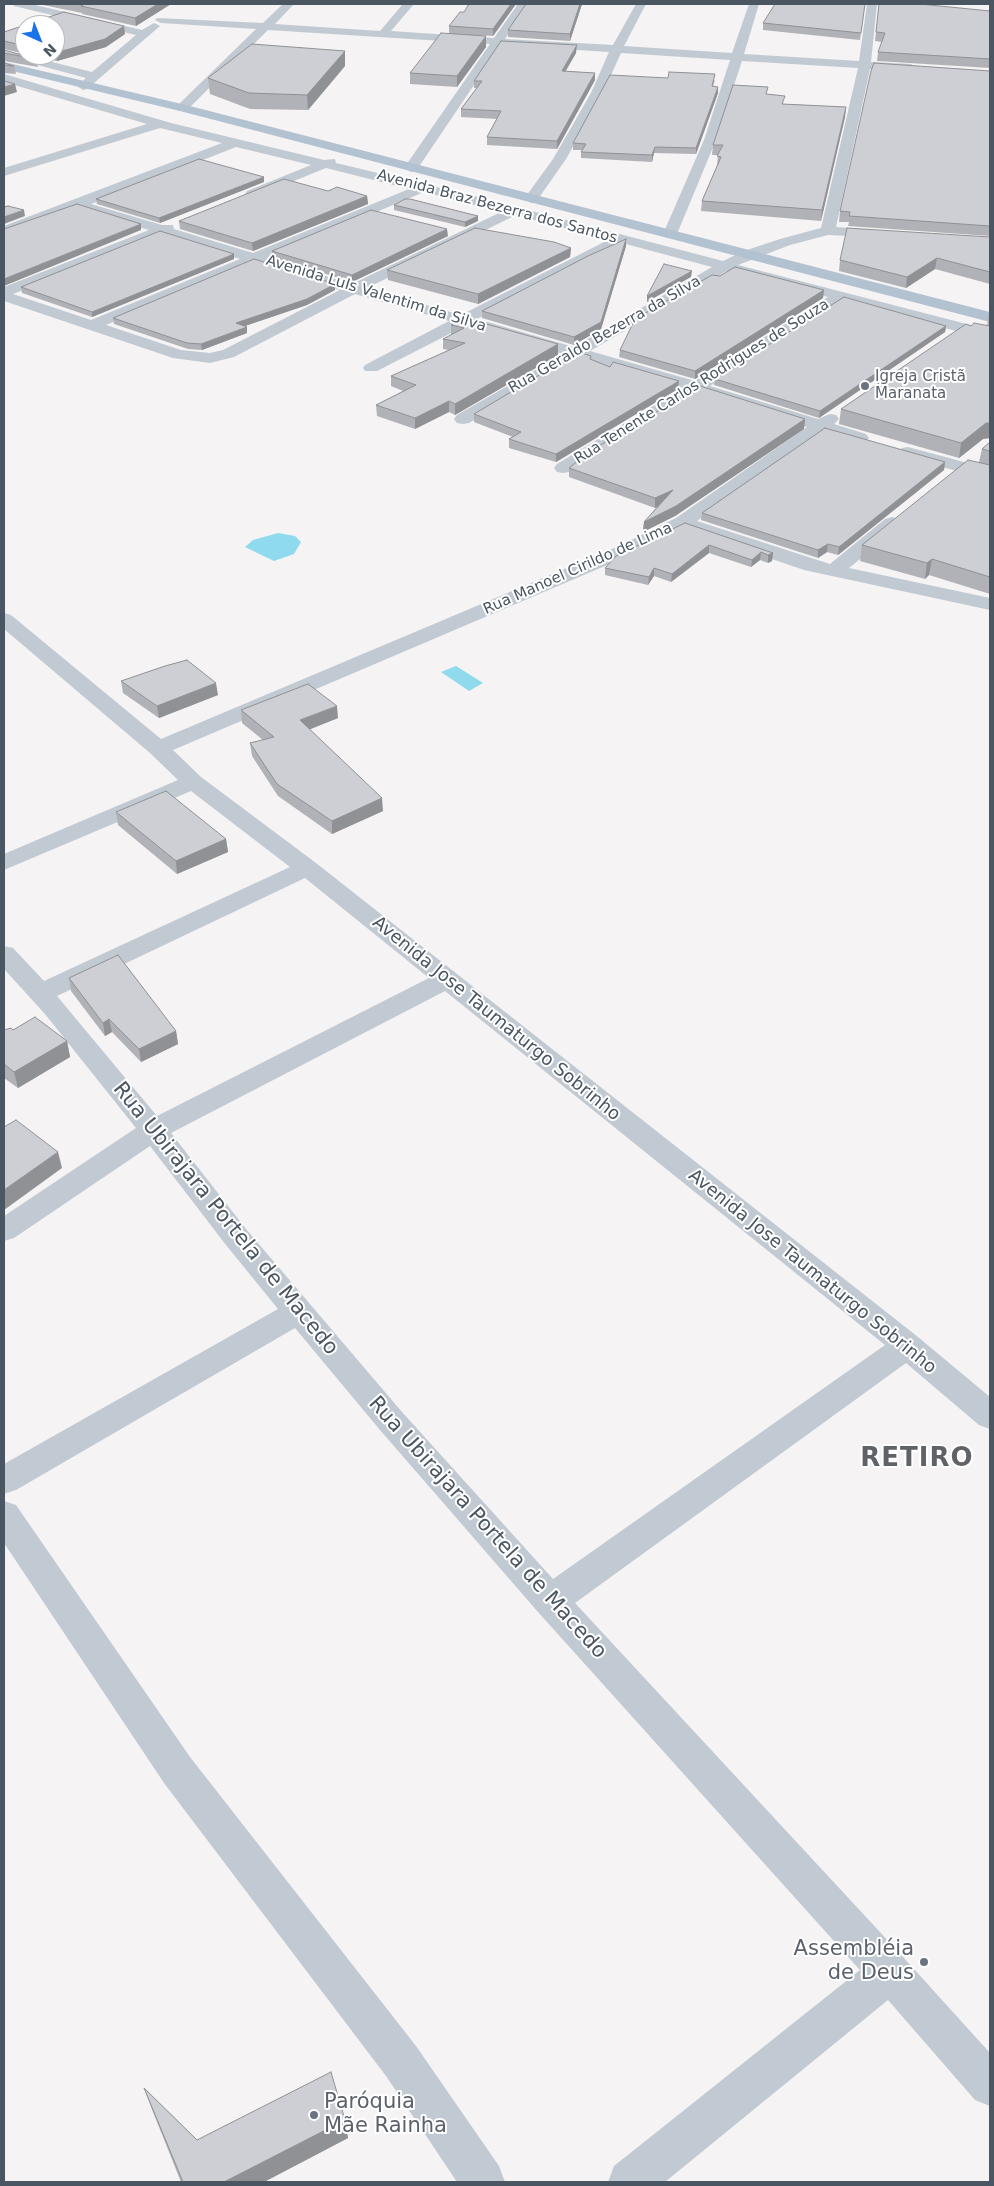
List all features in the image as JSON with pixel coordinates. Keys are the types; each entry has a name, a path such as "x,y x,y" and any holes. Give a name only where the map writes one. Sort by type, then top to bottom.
{"main road":[{"name":"Avenida Braz Bezerra dos Santos","path":"5,76 28,73 182,108 990,317"}],"street":[{"path":"18,4 145,34"},
{"path":"182,108 266,28 273,17 289,4"},
{"path":"382,36 409,4"},
{"path":"411,168 523,4"},
{"path":"531,199 559,159 593,100 616,50 641,4"},
{"path":"670,234 710,140 754,4"},
{"path":"828,231 865,64 872,4"},
{"path":"82,86 173,9"},
{"path":"161,20 382,36 738,56 923,69"},
{"path":"4,53 94,76"},
{"name":"Avenida Braz Bezerra dos Santos","path":"5,76 164,125 327,163 990,335"},
{"path":"4,172 205,114"},
{"path":"4,231 236,142"},
{"path":"242,198 352,153"},
{"path":"90,326 423,188"},
{"name":"Avenida LuIs Valentim da Silva","path":"78,204 353,289 697,387 875,443"},
{"path":"370,210 389,215"},
{"path":"4,296 179,355 210,358 228,354 353,289 514,211"},
{"path":"4,292 188,220"},
{"path":"557,222 646,228"},
{"path":"447,229 466,234"},
{"name":"Rua Geraldo Bezerra da Silva","path":"463,419 573,353 724,266 749,254 828,231 895,236"},
{"path":"371,368 620,240"},
{"name":"Rua Tenente Carlos Rodrigues de Souza","path":"563,468 697,387 841,296"},
{"path":"941,345 964,328"},
{"name":"Rua Manoel Cirildo de Lima","path":"158,748 626,550 683,522 844,410"},
{"path":"893,448 990,475"},
{"path":"946,479 975,455"},
{"path":"833,571 908,510"},
{"path":"683,522 811,566 990,604"},
{"name":"Avenida Jose Taumaturgo Sobrinho","path":"4,620 158,748 193,782 307,868 445,980 908,1346 990,1416"},
{"path":"4,863 193,782"},
{"path":"41,1008 307,868"},
{"name":"Rua Ubirajara Portela de Macedo","path":"4,954 41,1008 153,1130 236,1237 390,1421 550,1601 890,1972 990,2085"},
{"path":"4,1230 153,1130 445,980"},
{"path":"4,1480 298,1312"},
{"path":"550,1601 908,1346"},
{"path":"4,1515 177,1770 401,2061 483,2182"},
{"path":"630,2182 890,1972"}],"water":[{"path":"278,533 295,536 301,542 294,554 274,561 245,547 253,540"},
{"path":"456,666 483,683 469,691 441,672"}],"building":[{"path":"77,4 158,4 135,18"},
{"path":"469,4 511,4 493,29 449,26 460,12 464,12"},
{"path":"526,4 580,4 570,34 508,30"},
{"path":"775,4 865,4 861,33 763,23"},
{"path":"879,4 920,4 990,11 990,59 878,52 885,33 876,32"},
{"path":"64,12 124,26 105,39 65,50 65,15 55,15"},
{"path":"15,28 15,44 4,41 4,32"},
{"path":"441,33 486,36 457,76 410,73"},
{"path":"501,41 577,45 562,71 595,73 557,141 487,137 501,111 461,109 482,81 474,81"},
{"path":"252,44 345,51 307,95 249,93 208,78"},
{"path":"4,50 15,53 15,55 4,53"},
{"path":"874,63 990,71 990,226 849,216 850,212 840,211"},
{"path":"669,72 715,74 712,86 718,87 696,148 655,147 652,155 581,152 586,144 573,143 610,75 668,78"},
{"path":"4,81 15,84 4,87"},
{"path":"733,85 768,87 766,94 785,96 782,104 846,107 822,210 702,201 721,157 717,156 723,145 713,145"},
{"path":"199,159 264,177 159,218 96,199"},
{"path":"284,179 328,191 337,187 367,196 252,243 179,221"},
{"path":"405,199 478,216 465,222 394,205"},
{"path":"77,204 141,224 4,279 4,229"},
{"path":"8,206 24,210 4,217 4,207"},
{"path":"371,210 447,229 352,275 272,251"},
{"path":"475,228 554,242 571,248 478,294 387,270"},
{"path":"847,228 990,237 990,272 937,258 907,277 840,260"},
{"path":"160,231 234,254 92,312 21,287"},
{"path":"626,239 601,322 574,337 482,311 588,256"},
{"path":"254,259 335,284 307,299 236,323 247,327 201,344 187,343 113,318"},
{"path":"664,264 692,271 647,296"},
{"path":"735,267 824,290 695,371 620,350 635,319 712,275 720,276"},
{"path":"844,297 946,326 820,411 715,379"},
{"path":"465,318 558,344 455,404 449,401 415,418 376,405 416,385 391,376 465,343 443,339 464,328 451,325"},
{"path":"974,323 990,326 990,423 986,423 961,443 841,409 966,324 971,326"},
{"path":"578,352 591,356 590,359 610,367 613,362 679,381 556,454 509,439 521,432 474,414"},
{"path":"700,386 805,419 676,506 644,522 673,490 655,498 569,468 579,460 577,459"},
{"path":"825,428 945,462 839,547 828,544 818,550 702,513"},
{"path":"990,442 990,451 982,449"},
{"path":"968,460 990,465 990,577 932,559 927,563 862,545"},
{"path":"685,523 773,553 768,555 761,552 752,560 709,545 672,574 654,568 649,577 605,568 616,556"},
{"path":"187,660 216,683 157,706 121,681 165,666"},
{"path":"308,684 337,706 300,720 382,798 332,821 277,784 250,743 274,737 241,710"},
{"path":"166,791 226,839 176,861 116,812"},
{"path":"118,955 176,1031 139,1049 109,1019 103,1023 69,978"},
{"path":"35,1017 67,1041 14,1072 4,1064 4,1030 11,1028 13,1030"},
{"path":"16,1120 58,1152 4,1190 4,1127"},
{"path":"331,2072 345,2120 224,2182 183,2182 144,2088 197,2140"}],"place":[{"name":"Igreja Cristã Maranata","path":"865,386"},
{"name":"Assembléia de Deus","path":"924,1962"},
{"name":"Paróquia Mãe Rainha","path":"314,2115"}],"district":[{"name":"RETIRO","path":"917,1459"}]}
